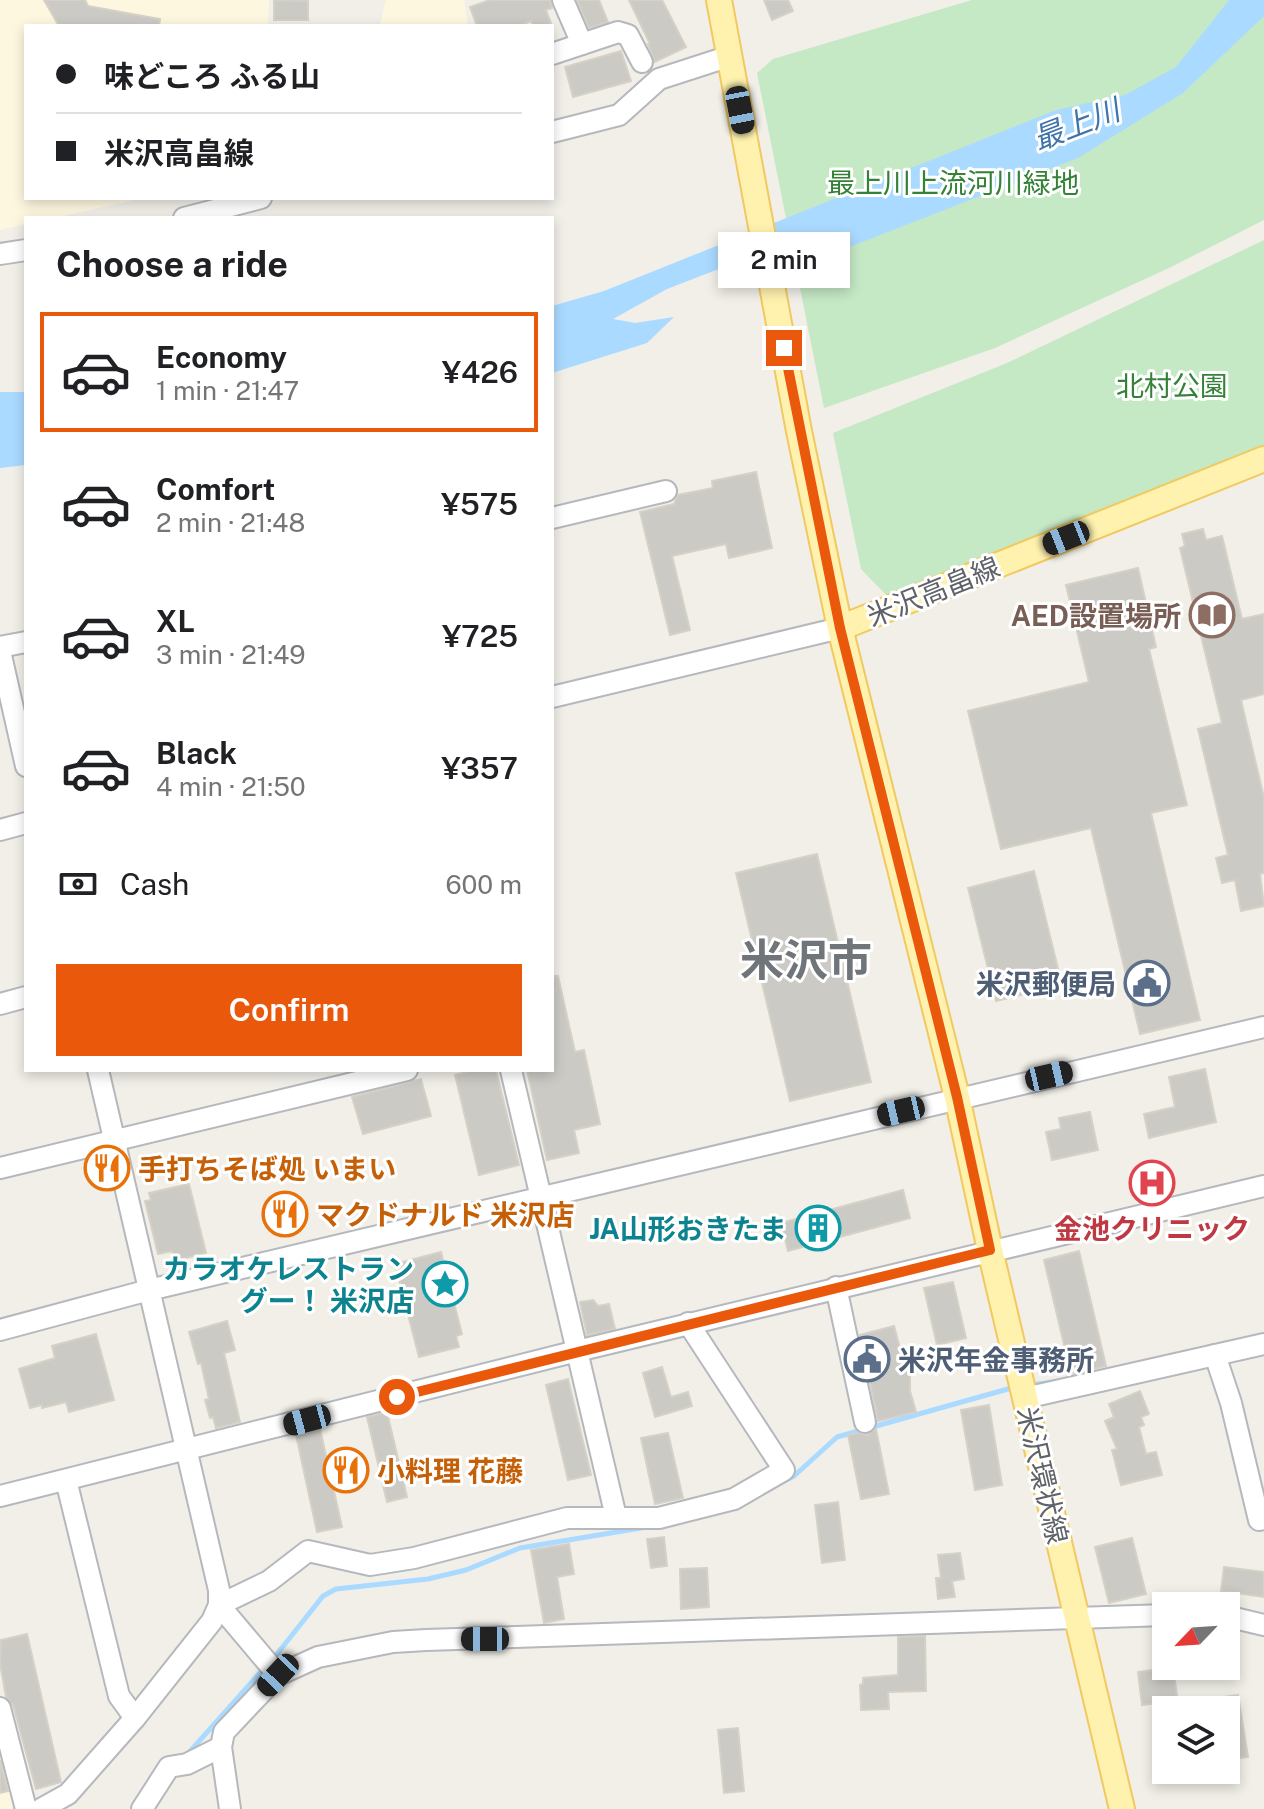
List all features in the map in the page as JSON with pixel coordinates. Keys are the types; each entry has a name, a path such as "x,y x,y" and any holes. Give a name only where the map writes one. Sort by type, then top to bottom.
{"main road":[{"name":"米沢高畠線","path":"719,0 795,408 840,628 1264,459"},
{"name":"米沢環状線","path":"840,628 957,1097 1122,1809"}],"street":[{"path":"563,0 582,44"},
{"path":"554,53 618,32 628,35 642,62"},
{"path":"554,131 619,115 659,79 732,68"},
{"path":"192,216 253,200"},
{"path":"0,254 24,250"},
{"path":"554,518 666,491"},
{"path":"554,697 840,628"},
{"path":"24,643 0,649 24,757"},
{"path":"0,830 24,824"},
{"path":"0,1004 24,998"},
{"path":"0,1330 149,1290 1264,1027"},
{"path":"41,1809 68,1794 135,1718 212,1621 219,1605 219,1590 98,1072"},
{"path":"0,1168 399,1072"},
{"path":"511,1072 616,1517"},
{"path":"0,1496 688,1323 1264,1186"},
{"path":"836,1287 865,1422"},
{"path":"219,1605 269,1581 308,1551 370,1565 414,1558 567,1518 659,1518 734,1499 784,1470 688,1323"},
{"path":"1025,1398 1264,1344"},
{"path":"1215,1355 1231,1403 1259,1520 1264,1519"},
{"path":"66,1480 119,1696 135,1718"},
{"path":"219,1605 278,1675"},
{"path":"230,1809 221,1747 224,1732 278,1675 318,1657 393,1642 426,1640 1152,1615"},
{"path":"1240,1619 1264,1625"},
{"path":"0,1708 26,1809"},
{"path":"142,1809 169,1767 187,1764 221,1747"}],"shaded area":[{"path":"0,0 269,0 268,24 24,24 24,200 135,200 63,216 24,216 24,224 0,230"},
{"path":"386,0 464,0 468,24 380,24"},
{"path":"0,1738 15,1799 11,1809 0,1809"}],"green space":[{"name":"最上川上流河川緑地","path":"972,0 1264,0 1264,220 1171,267 995,348 824,408 757,73 773,59"},
{"name":"北村公園","path":"1264,240 1264,446 891,600 861,569 833,433 1007,363"}],"water":[{"name":"最上川","path":"1229,0 1264,0 1264,16 1183,93 1078,158 834,253 729,265 667,289 613,319 635,323 674,317 647,343 554,372 554,305 604,291 1056,110 1125,95 1176,67"},
{"path":"0,392 24,392 24,465 0,468"}],"building":[{"path":"44,0 85,0 88,6 160,19 159,24 58,24"},
{"path":"274,0 308,1 308,20 274,20"},
{"path":"490,0 550,0 552,8 546,10 551,24 532,24 531,21 524,24 476,24 470,7"},
{"path":"577,0 599,0 608,22 589,28"},
{"path":"629,0 662,0 686,47 655,62"},
{"path":"764,0 788,0 793,11 772,20"},
{"path":"621,51 631,81 573,97 565,67"},
{"path":"756,472 772,548 729,558 726,544 672,556 690,630 670,635 640,512 674,504 678,495 713,488 712,481"},
{"path":"1203,529 1206,540 1222,536 1242,619 1264,614 1264,694 1241,700 1264,798 1264,873 1260,874 1264,906 1241,911 1235,880 1222,883 1216,858 1228,855 1198,729 1222,723 1180,548 1185,546 1182,534"},
{"path":"1138,568 1156,647 1149,649 1187,805 1151,813 1200,1020 1140,1034 1091,828 1001,849 968,711 1089,682 1066,585"},
{"path":"817,854 871,1082 790,1101 736,873"},
{"path":"1034,871 1062,985 996,1001 968,888"},
{"path":"554,976 558,976 575,1052 584,1050 600,1124 574,1130 579,1153 547,1160 527,1072 554,1072"},
{"path":"1205,1069 1216,1122 1149,1138 1144,1114 1175,1107 1169,1077"},
{"path":"496,1072 519,1165 479,1175 455,1075"},
{"path":"421,1079 431,1116 363,1134 352,1097"},
{"path":"1090,1112 1098,1150 1052,1160 1046,1132 1061,1129 1059,1118"},
{"path":"189,1184 206,1253 174,1261 172,1251 158,1254 145,1201 151,1200 149,1193"},
{"path":"903,1190 910,1218 788,1251 781,1223"},
{"path":"1079,1251 1106,1366 1071,1374 1044,1260"},
{"path":"441,1252 462,1334 456,1336 459,1347 419,1357 395,1264"},
{"path":"953,1282 966,1338 937,1345 924,1288"},
{"path":"593,1300 598,1306 609,1304 615,1329 587,1335 580,1302"},
{"path":"227,1321 235,1350 224,1353 240,1422 216,1428 205,1400 209,1399 201,1363 198,1364 189,1332"},
{"path":"894,1326 910,1372 910,1391 916,1412 878,1421 860,1335"},
{"path":"96,1334 114,1400 69,1412 66,1402 30,1408 19,1369 55,1358 52,1346"},
{"path":"662,1367 671,1397 688,1392 692,1406 655,1417 643,1373"},
{"path":"568,1379 591,1475 568,1480 546,1385"},
{"path":"1140,1391 1149,1414 1141,1417 1144,1425 1139,1427 1146,1454 1156,1452 1162,1475 1121,1485 1112,1450 1117,1449 1105,1421 1114,1417 1109,1404"},
{"path":"989,1405 1002,1485 975,1490 961,1410"},
{"path":"387,1412 407,1497 387,1502 367,1417"},
{"path":"320,1429 342,1527 317,1532 296,1435"},
{"path":"876,1429 889,1494 861,1499 848,1435 867,1435"},
{"path":"668,1433 683,1498 655,1504 641,1438"},
{"path":"838,1502 845,1560 822,1563 815,1505"},
{"path":"664,1537 667,1566 651,1568 647,1539"},
{"path":"1132,1538 1146,1594 1109,1603 1095,1547"},
{"path":"569,1544 574,1574 557,1577 564,1619 544,1623 531,1550"},
{"path":"960,1553 964,1579 952,1581 955,1597 938,1599 936,1578 941,1578 938,1555"},
{"path":"1224,1567 1264,1572 1264,1597 1221,1591"},
{"path":"707,1568 709,1607 681,1609 680,1569"},
{"path":"27,1634 61,1782 36,1789 13,1705 6,1697 0,1663 1,1640"},
{"path":"925,1636 926,1691 888,1692 889,1709 861,1710 860,1685 863,1678 898,1675 898,1637"},
{"path":"1152,1670 1152,1680 1175,1680 1177,1696 1152,1696 1152,1704 1142,1705 1138,1672"},
{"path":"1240,1707 1248,1757 1240,1758"},
{"path":"738,1728 744,1791 724,1793 718,1730"},
{"path":"0,1760 8,1791 0,1793"}],"waterway":[{"path":"1029,1385 1054,1382"},
{"path":"784,1481 794,1476 837,1437 1015,1387"},
{"path":"273,1659 323,1596 336,1589 428,1579 466,1570 520,1548 647,1527"},
{"path":"185,1757 266,1666"}],"place":[{"name":"AED設置場所","path":"1212,615"},
{"name":"米沢郵便局","path":"1147,983"},
{"name":"手打ちそば処 いまい","path":"107,1168"},
{"name":"金池クリニック","path":"1152,1183"},
{"name":"マクドナルド 米沢店","path":"285,1214"},
{"name":"JA山形おきたま","path":"818,1228"},
{"name":"カラオケレストラン グー！ 米沢店","path":"445,1284"},
{"name":"米沢年金事務所","path":"867,1359"},
{"name":"小料理 花藤","path":"346,1470"}],"district":[{"name":"米沢市","path":"806,960"}],"route":[{"path":"397,1397 990,1250 957,1097 840,628 784,348"}]}
